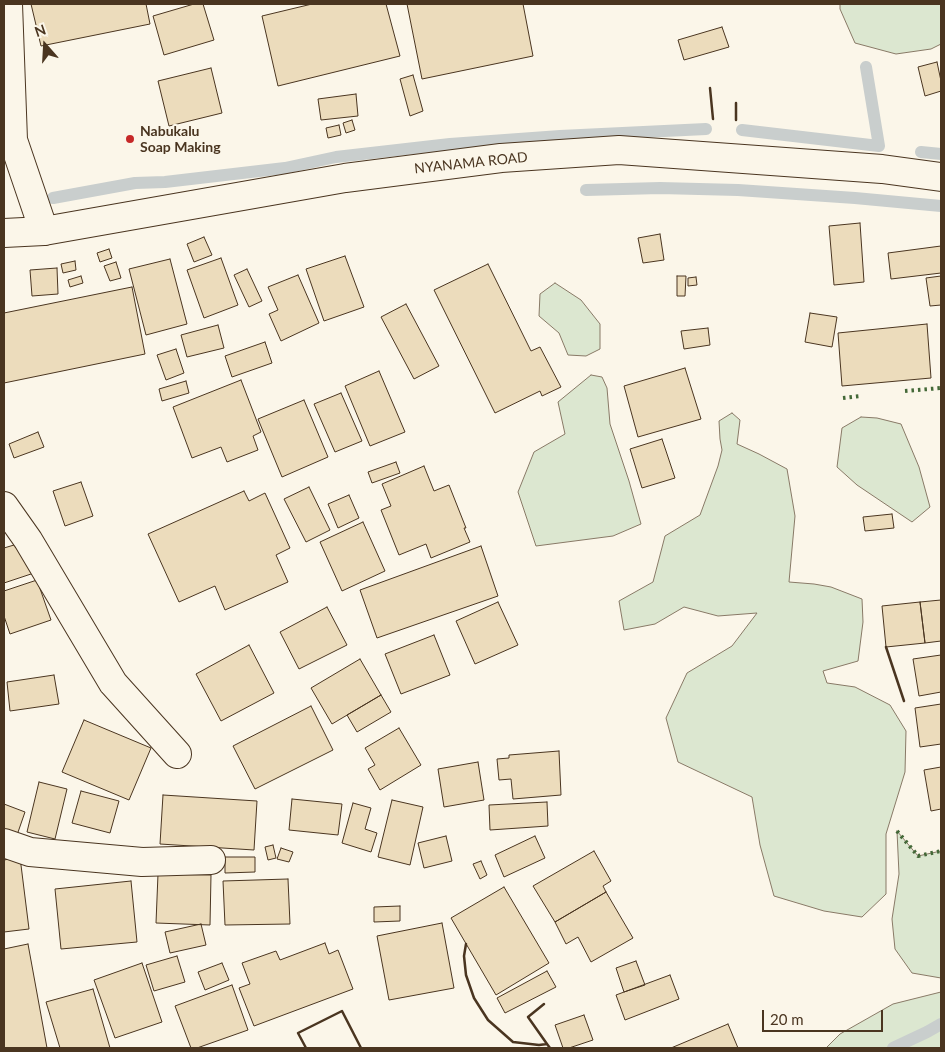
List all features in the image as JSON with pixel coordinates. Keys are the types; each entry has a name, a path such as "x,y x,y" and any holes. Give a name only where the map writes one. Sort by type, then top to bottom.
{"street":[{"path":"8,4 13,140 44,231"},
{"name":"NYANAMA ROAD","path":"4,233 44,231 346,178 501,158 619,150 882,169 941,177"},
{"path":"4,506 28,540 113,683 177,754"},
{"path":"4,843 30,852 142,862 210,860"}],"green space":[{"path":"840,4 941,4 941,44 931,49 896,54 855,43 840,9"},
{"path":"555,283 581,300 600,324 600,349 586,356 568,355 559,333 539,316 540,294"},
{"path":"591,375 602,377 607,388 610,424 641,524 613,536 536,546 518,492 534,452 565,434 558,402"},
{"path":"732,413 740,420 737,444 787,469 795,516 789,582 831,587 862,599 863,622 858,661 823,671 827,683 855,687 890,705 906,731 905,772 886,834 886,894 862,917 824,911 774,896 760,845 752,797 678,762 666,718 687,673 732,646 757,613 718,616 684,607 655,624 624,630 619,601 653,582 665,536 700,515 722,450 719,421"},
{"path":"861,417 877,418 901,424 919,467 930,507 912,522 857,485 837,467 842,428"},
{"path":"897,831 918,856 941,851 941,978 912,973 895,949 892,919 899,874"},
{"path":"941,992 941,1048 826,1048 840,1034 893,1004"}],"building":[{"path":"31,4 146,4 150,24 41,46"},
{"path":"194,4 203,4 214,40 164,55 153,16"},
{"path":"312,4 386,4 400,56 278,86 262,16"},
{"path":"407,4 523,4 533,56 422,79"},
{"path":"722,27 729,47 684,60 678,40"},
{"path":"937,62 941,91 925,96 918,67"},
{"path":"211,68 222,113 169,126 158,81"},
{"path":"413,75 423,111 410,116 400,79"},
{"path":"356,94 358,116 321,120 318,99"},
{"path":"352,120 355,130 346,133 343,123"},
{"path":"339,125 341,135 328,138 326,128"},
{"path":"860,223 864,282 834,285 829,226"},
{"path":"660,234 664,260 643,263 638,238"},
{"path":"204,237 212,255 194,262 187,244"},
{"path":"941,246 941,273 891,279 888,253"},
{"path":"109,249 112,258 100,262 97,253"},
{"path":"345,256 364,307 324,321 306,269"},
{"path":"221,258 238,305 204,318 187,270"},
{"path":"170,259 187,324 146,335 129,269"},
{"path":"75,261 76,270 63,273 61,264"},
{"path":"116,262 121,278 110,281 104,266"},
{"path":"488,264 531,351 540,347 561,387 542,396 540,391 495,413 434,290"},
{"path":"57,268 58,294 32,296 30,270"},
{"path":"247,269 262,301 249,307 234,275"},
{"path":"298,275 319,323 281,341 269,314 278,310 268,287"},
{"path":"81,276 83,283 70,287 68,280"},
{"path":"677,276 686,276 685,296 677,296"},
{"path":"941,276 941,305 930,306 926,278"},
{"path":"696,277 697,285 688,286 688,278"},
{"path":"132,287 145,354 4,383 4,313"},
{"path":"406,304 439,366 414,379 381,317"},
{"path":"810,313 837,317 832,347 805,342"},
{"path":"927,324 931,378 842,386 838,333"},
{"path":"218,325 224,348 187,357 181,335"},
{"path":"708,328 710,345 684,349 681,331"},
{"path":"265,342 272,363 232,377 225,356"},
{"path":"176,349 184,373 166,380 157,355"},
{"path":"685,368 701,419 638,437 624,386"},
{"path":"379,371 405,432 370,446 345,386"},
{"path":"241,380 261,432 253,436 258,450 227,462 221,447 192,458 173,407"},
{"path":"186,381 189,393 162,401 159,389"},
{"path":"341,393 362,441 335,452 314,404"},
{"path":"304,400 328,457 282,477 258,419"},
{"path":"38,432 44,447 14,458 9,444"},
{"path":"662,439 675,478 642,488 630,449"},
{"path":"396,462 400,473 372,483 368,472"},
{"path":"424,466 434,491 449,485 470,542 431,558 426,544 399,555 381,510 391,506 382,484"},
{"path":"81,482 93,516 65,526 53,491"},
{"path":"309,487 330,530 306,542 284,499"},
{"path":"244,491 249,501 265,493 290,548 276,555 288,582 225,610 215,586 179,602 148,534"},
{"path":"349,495 359,518 338,528 328,504"},
{"path":"892,514 894,528 865,531 863,517"},
{"path":"363,522 385,571 342,591 320,542"},
{"path":"24,542 34,573 4,583 4,548"},
{"path":"481,546 498,596 377,638 360,590"},
{"path":"37,580 51,620 10,634 4,616 4,591"},
{"path":"941,600 941,641 925,643 920,602"},
{"path":"498,602 518,645 475,664 456,621"},
{"path":"920,602 925,643 886,647 882,606"},
{"path":"327,607 347,645 299,669 280,632"},
{"path":"434,635 450,675 401,694 385,654"},
{"path":"249,645 274,693 221,721 196,674"},
{"path":"941,655 941,692 919,696 913,659"},
{"path":"360,659 381,695 332,724 311,688"},
{"path":"54,675 59,704 10,711 7,682"},
{"path":"381,695 391,712 357,732 347,715"},
{"path":"941,704 941,744 920,747 915,708"},
{"path":"311,706 333,750 255,789 233,746"},
{"path":"84,720 151,748 129,800 62,772"},
{"path":"399,728 421,765 380,790 368,769 375,765 365,748"},
{"path":"559,751 561,795 513,799 511,779 499,780 497,759 509,758 509,755"},
{"path":"478,762 484,800 444,807 438,769"},
{"path":"941,767 941,809 931,811 924,770"},
{"path":"39,782 67,789 55,839 27,832"},
{"path":"81,791 119,801 110,833 72,823"},
{"path":"163,795 257,801 254,850 160,844"},
{"path":"292,799 342,804 338,835 289,830"},
{"path":"392,800 423,807 410,865 378,857"},
{"path":"547,802 548,826 490,830 489,805"},
{"path":"353,803 371,808 365,829 377,833 371,852 342,843"},
{"path":"4,804 25,812 16,838 4,833"},
{"path":"446,836 452,861 424,868 418,843"},
{"path":"535,836 545,858 504,877 495,855"},
{"path":"273,845 276,858 268,860 265,847"},
{"path":"281,848 293,852 289,862 277,859"},
{"path":"594,851 611,881 603,886 606,892 555,922 533,886"},
{"path":"20,857 29,929 4,932 4,860"},
{"path":"225,857 255,857 255,872 225,873"},
{"path":"481,861 487,875 480,879 473,864"},
{"path":"158,874 211,875 210,925 156,923"},
{"path":"288,879 290,924 225,925 223,881"},
{"path":"131,881 137,942 61,949 55,889"},
{"path":"504,887 549,963 496,995 451,918"},
{"path":"606,892 633,938 591,962 578,937 566,944 555,922"},
{"path":"400,906 400,921 374,922 374,907"},
{"path":"442,923 454,988 389,1000 377,936"},
{"path":"201,924 206,945 170,953 165,932"},
{"path":"325,943 329,954 338,950 353,989 254,1026 239,988 250,984 242,963 276,951 280,960"},
{"path":"28,944 47,1048 4,1048 4,949"},
{"path":"177,956 185,982 154,991 146,965"},
{"path":"636,961 645,985 624,992 616,968"},
{"path":"142,963 162,1022 115,1038 94,980"},
{"path":"222,963 229,980 205,990 198,972"},
{"path":"547,971 556,987 505,1013 497,998"},
{"path":"670,975 679,999 625,1020 616,995"},
{"path":"232,985 248,1030 197,1048 191,1048 175,1006"},
{"path":"93,989 110,1048 60,1048 46,1002"},
{"path":"584,1015 593,1040 569,1048 563,1048 555,1025"},
{"path":"728,1024 738,1048 671,1048"}],"waterway":[{"path":"742,130 879,146 866,67"},
{"path":"53,198 135,183 165,182 285,168 336,157 450,144 560,136 706,129"},
{"path":"921,152 941,154"},
{"path":"586,190 660,188 738,190 941,206"},
{"path":"893,1048 941,1024"}],"hedge":[{"path":"905,391 941,388"},
{"path":"843,398 861,396"},
{"path":"897,831 918,856 941,851"}],"wall":[{"path":"710,88 713,119"},
{"path":"736,103 736,120"},
{"path":"886,647 904,701"},
{"path":"466,944 464,956 466,975 474,998 488,1020 513,1042 547,1044 550,1048"},
{"path":"544,1004 528,1017 547,1044"},
{"path":"306,1048 298,1033 342,1011 361,1048"}],"place":[{"name":"Nabukalu Soap Making","path":"130,139"}]}
